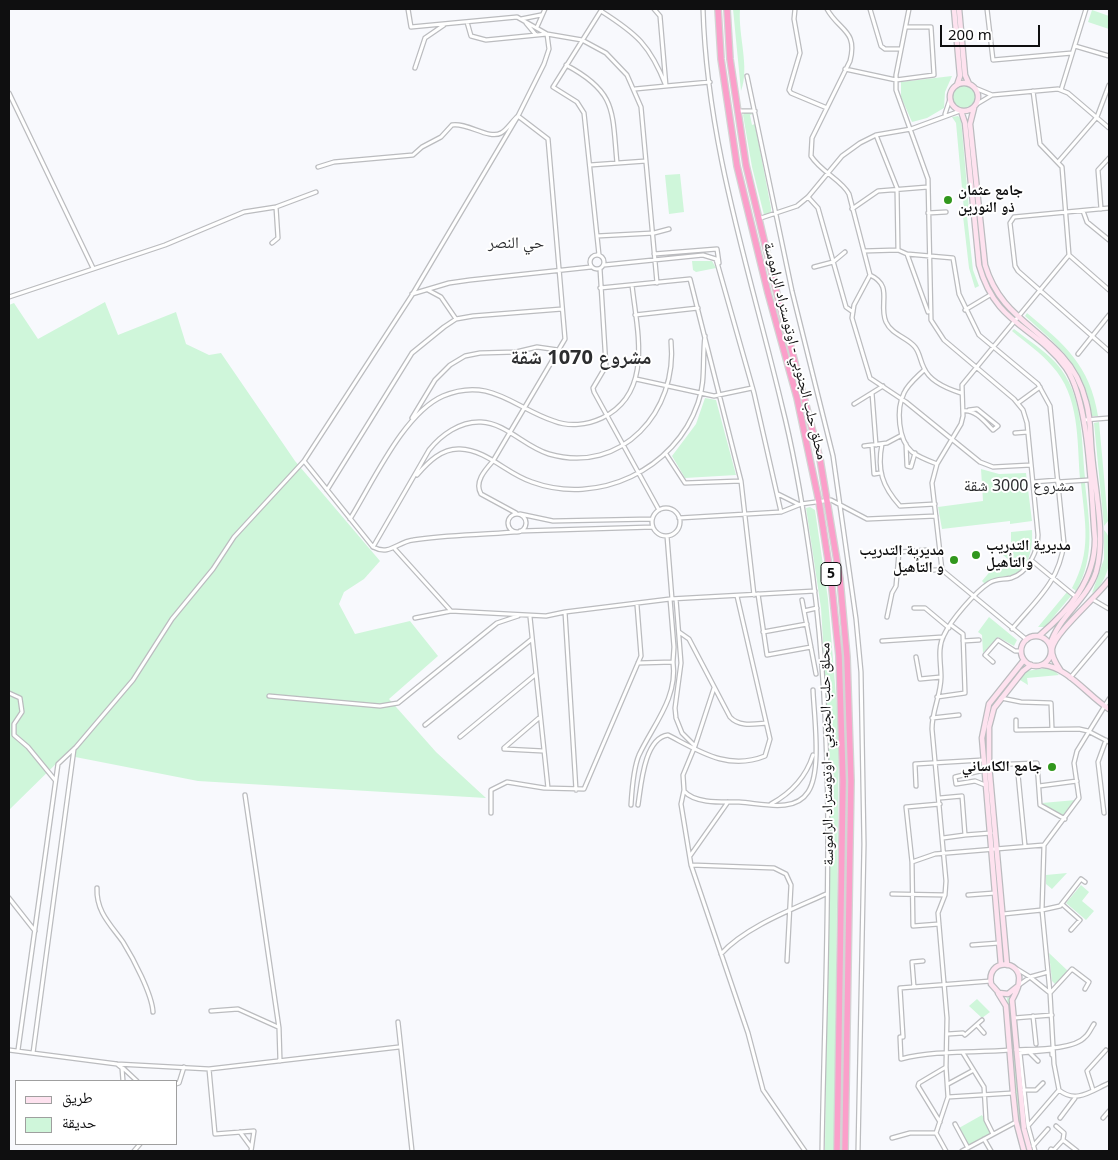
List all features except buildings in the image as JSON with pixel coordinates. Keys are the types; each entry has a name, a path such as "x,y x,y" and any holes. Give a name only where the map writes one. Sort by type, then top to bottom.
{"highway":[{"name":"محلق حلب الجنوبي - اوتوستراد الراموسة","path":"718,9 721,59 737,166 763,275 797,398 819,502 832,580 839,656 843,781 837,1151"},
{"name":"محلق حلب الجنوبي - اوتوستراد الراموسة","path":"727,9 730,59 746,165 758,219 805,397 827,500 840,579 850,710 851,781 845,1151"}],"street":[{"path":"18,1050 58,764 74,749 133,680 167,627 213,569 234,537 304,460 412,294 518,116 544,64 549,49 546,34 517,17 411,28 408,9"},
{"path":"537,27 541,14 545,9"},
{"path":"654,9 660,20 666,86"},
{"path":"703,9 710,82 724,181 782,406 802,504 817,608 828,748 822,1151"},
{"path":"795,9 794,19 800,53 789,90 791,93 827,108"},
{"path":"828,9 846,30 853,44 850,61 812,138 810,148 811,156 826,174 846,189 864,251 870,274 854,305 852,318 870,378 902,399 980,462 993,467 1031,465"},
{"path":"870,9 881,46 885,49 901,49"},
{"path":"909,9 896,80 898,100 925,167 928,187 931,320"},
{"path":"944,115 952,91 957,85 960,76 954,9"},
{"path":"960,9 966,75 970,84 992,95"},
{"path":"987,9 994,60 1072,53"},
{"path":"1061,90 1086,9"},
{"path":"604,264 603,259 599,255 584,113 577,102 553,87 602,10 644,43 658,64 666,86"},
{"path":"523,20 541,14"},
{"path":"523,20 536,35"},
{"path":"467,22 471,36 486,40 546,34 582,40 606,53 627,75 635,89 641,107 657,283"},
{"path":"415,68 425,38 447,24"},
{"path":"845,69 896,80 934,75 931,27 906,27"},
{"path":"1075,46 1109,56"},
{"path":"566,66 586,76 603,92 613,116 617,163"},
{"path":"746,76 755,111 774,214 824,414 840,504 861,672 864,756 864,957 858,1076 858,1151"},
{"path":"635,89 710,82"},
{"path":"957,85 970,84"},
{"path":"1059,162 1097,117 1109,86"},
{"path":"976,88 978,96 970,124 979,234 979,265 990,296 1016,320 1054,347 1070,365 1083,390 1100,550 1092,582 1082,598 1054,633 1050,659 1043,665"},
{"path":"758,219 797,206 808,197 842,156 860,143 876,135 911,129 944,115 975,106 992,95 1061,90 1109,128"},
{"path":"1033,91 1040,144 1062,167 1069,255 1109,290"},
{"path":"9,93 93,268"},
{"path":"950,100 960,111 965,123 979,234 985,265 992,286 1016,320"},
{"path":"740,111 755,111"},
{"path":"318,167 334,162 413,155 422,147 441,137 452,125 461,123 488,134 502,133 518,116"},
{"path":"518,116 548,140 550,147 552,197 565,338 481,477 479,491 481,494 518,514 526,521 525,527 520,532"},
{"path":"876,135 897,188 898,250"},
{"path":"1101,209 1098,170 1109,158"},
{"path":"590,165 646,161"},
{"path":"852,209 878,191 928,187"},
{"path":"9,297 165,244 244,212 276,207 316,192"},
{"path":"808,197 818,208 846,307 853,312"},
{"path":"272,243 278,238 276,207"},
{"path":"1109,208 1014,218 1011,220 1015,266 1040,292 1109,351"},
{"path":"1083,211 1087,222 1109,240"},
{"path":"928,212 946,212"},
{"path":"597,236 652,233 669,229"},
{"path":"654,254 717,248 719,266"},
{"path":"864,251 898,250 907,254 953,258 959,294 965,310 979,335 1040,387 1050,406 1064,543 1061,563 1054,579 1012,629"},
{"path":"814,267 833,262 845,252"},
{"path":"907,254 931,320 944,340 1023,410 1028,432 1038,545 1031,560 1018,574 1012,578 996,580 974,597 943,637 939,659 941,677 932,718 945,853 945,895 938,912 948,1034 946,1067 948,1097 936,1133 946,1151"},
{"path":"591,267 590,258 599,255"},
{"path":"942,570 932,483 937,464 961,424 963,411 962,384 1069,255"},
{"path":"659,510 622,445 593,388 606,366 600,269 604,264 710,256 716,259 719,266 752,388 781,512"},
{"path":"412,294 470,280 559,272 591,267 600,269"},
{"path":"870,274 880,280 884,290 887,323 897,334 916,348 924,370 946,390 961,393"},
{"path":"600,288 690,279 721,395 741,480 756,594 768,655 811,647"},
{"path":"406,428 428,404 445,396 465,391 484,390 498,393 524,408 553,421 568,424 590,423 607,416 626,399 636,379 639,357 632,285"},
{"path":"428,290 441,297 456,319"},
{"path":"965,310 990,296"},
{"path":"635,315 698,308"},
{"path":"327,490 412,353 456,319 562,310"},
{"path":"1078,354 1109,315"},
{"path":"412,481 431,459 446,451 460,449 474,452 493,460 532,483 560,488 603,487 638,474 666,454 686,430 701,392 704,374 705,336"},
{"path":"373,547 429,450 438,438 448,432 479,422 495,425 509,432 530,447 562,457 596,455 622,445 635,436 651,420 663,401 672,369 671,341"},
{"path":"350,518 435,380 450,365 464,356 480,353 516,352 537,347 558,350"},
{"path":"924,370 910,384 902,399 899,417 902,435 906,444 915,453 937,464"},
{"path":"636,379 668,387 721,395 752,388"},
{"path":"854,404 883,386"},
{"path":"1018,404 1040,387"},
{"path":"872,393 876,445"},
{"path":"963,411 969,410 977,410 998,426 994,430 969,410"},
{"path":"1086,420 1109,418"},
{"path":"1086,420 1089,480 1093,492"},
{"path":"1015,433 1028,432"},
{"path":"864,446 882,444 902,435"},
{"path":"882,444 879,463 880,473 900,506 935,504"},
{"path":"906,444 907,466 911,466 915,453"},
{"path":"872,445 874,474 880,473"},
{"path":"666,454 685,483 741,480"},
{"path":"304,460 373,547 386,551 410,540 514,532 653,527"},
{"path":"1033,482 1089,480"},
{"path":"778,494 794,504 827,500 840,504 858,516 872,519 936,516"},
{"path":"679,518 781,512 802,504"},
{"path":"669,509 679,518 680,525 677,530 667,536 657,533 653,527 652,519 659,510 669,509"},
{"path":"514,532 507,523 511,516 518,514 553,521 652,519"},
{"path":"1031,665 1024,660 1022,651 1027,640 1040,636 1077,598 1087,580 1094,560 1096,524"},
{"path":"631,805 638,756 657,724 671,691 674,647 673,599 667,536"},
{"path":"395,548 452,611"},
{"path":"887,617 892,593 896,586 899,552 926,550"},
{"path":"1031,560 1077,598"},
{"path":"898,570 942,570 1027,640"},
{"path":"1051,647 1092,599 1100,593 1109,580"},
{"path":"415,618 452,611 491,611 530,617 546,616 673,599 815,591"},
{"path":"638,805 644,767 654,742 668,735 694,751 714,758 738,761 756,760 765,756 770,738 737,596"},
{"path":"673,599 680,632 681,662 675,708 676,718 682,733 695,746"},
{"path":"1092,599 1109,609"},
{"path":"802,600 816,674"},
{"path":"491,813 490,793 499,785 507,782 548,788 584,789 641,656 637,605"},
{"path":"804,611 817,608"},
{"path":"914,608 925,608 963,634 965,694 937,697"},
{"path":"565,612 576,790"},
{"path":"269,696 380,706 398,703 497,623 520,616"},
{"path":"530,617 548,788"},
{"path":"764,632 807,624"},
{"path":"680,632 689,639 724,709 734,721 752,725 766,723"},
{"path":"1070,678 1107,634"},
{"path":"1040,636 1051,647 1054,660 1061,671"},
{"path":"882,640 943,637"},
{"path":"425,726 532,639"},
{"path":"963,641 979,640"},
{"path":"993,662 985,655 998,640 1015,651 1022,651"},
{"path":"916,657 920,679 941,677"},
{"path":"1007,965 1003,914 995,848 991,833 982,738 989,704 1024,660"},
{"path":"638,663 673,662"},
{"path":"1001,965 990,766 989,727 994,708 1022,671 1031,665 1043,665 1051,666 1061,671 1107,708"},
{"path":"460,737 536,675"},
{"path":"714,688 694,751 683,775 684,790 681,804 689,857 748,1033 762,1090 805,1151"},
{"path":"684,790 688,796 728,802 785,805 802,800 808,792 814,774 813,690"},
{"path":"9,693 20,698 22,712 14,724 14,735 28,747 56,781"},
{"path":"1001,698 1021,702 1051,703 1052,729"},
{"path":"1055,1068 1042,910 1044,845 1079,798 1074,763 1077,751 1088,730 1107,708 1109,699"},
{"path":"932,718 959,715"},
{"path":"540,717 504,748 543,752"},
{"path":"1016,720 1016,730 1088,730 1108,741 1098,762 1104,813"},
{"path":"770,804 781,798 801,780 809,767 815,747"},
{"path":"33,1053 74,749"},
{"path":"916,786 915,764 983,760"},
{"path":"986,785 975,781 956,784 955,777 990,766 1038,762 1040,805 1065,819"},
{"path":"1017,764 1025,846"},
{"path":"1039,786 1077,781"},
{"path":"245,796 279,1028 280,1062"},
{"path":"940,798 962,796 965,835"},
{"path":"689,857 728,802"},
{"path":"939,924 913,926 914,893 906,807 940,804"},
{"path":"943,838 991,833"},
{"path":"912,862 927,856 945,853 1044,845"},
{"path":"691,865 774,868 786,874 791,885 787,961"},
{"path":"1003,914 1042,910 1062,904 1082,879 1085,882"},
{"path":"97,888 102,914 124,944 150,993 154,1012"},
{"path":"968,895 996,893"},
{"path":"720,954 732,941 791,909 826,894"},
{"path":"892,894 945,895"},
{"path":"9,898 35,931"},
{"path":"1062,904 1080,920 1071,930"},
{"path":"972,945 1000,943"},
{"path":"914,987 912,962 924,961"},
{"path":"1024,1151 1013,1093 1006,1006 990,981 992,973 1001,965 1014,967 1030,976 1050,993"},
{"path":"1014,967 1019,976 1018,986 1012,1000 1024,1129 1031,1149 1035,1151"},
{"path":"1050,993 1072,969 1089,982 1085,989"},
{"path":"995,990 1008,994 1030,976 1048,972"},
{"path":"990,981 900,988 903,1036 900,1037 901,1058 947,1052 1010,1050"},
{"path":"211,1010 238,1009 279,1028"},
{"path":"1013,1018 1052,1015"},
{"path":"1033,1016 1036,1044"},
{"path":"948,1034 964,1033 965,1035 982,1020"},
{"path":"398,1022 399,1047 412,1151"},
{"path":"1031,1149 1020,1053 1077,1043 1085,1037 1094,1024"},
{"path":"977,1025 984,1033"},
{"path":"9,1050 117,1064 209,1069 399,1047"},
{"path":"1016,1050 1052,1050 1059,1090 1068,1097 1076,1098"},
{"path":"1094,1090 1087,1071 1106,1050"},
{"path":"1028,1051 1038,1061"},
{"path":"962,1053 984,1087 986,1120 993,1134"},
{"path":"117,1064 136,1080"},
{"path":"178,1084 184,1067"},
{"path":"940,1122 918,1086 919,1083 946,1067"},
{"path":"122,1068 124,1080"},
{"path":"209,1069 215,1134 254,1131 251,1150"},
{"path":"948,1084 972,1071"},
{"path":"1023,1090 1036,1090 1043,1083"},
{"path":"1060,1118 1076,1098 1109,1083"},
{"path":"1028,1126 1059,1090"},
{"path":"948,1097 1013,1093"},
{"path":"1102,1118 1109,1111"},
{"path":"962,1151 1017,1122"},
{"path":"955,1124 968,1149"},
{"path":"1052,1151 1063,1140 1064,1133 1056,1126"},
{"path":"1031,1149 1048,1129"},
{"path":"240,1132 251,1150"},
{"path":"892,1138 910,1133 936,1133"},
{"path":"984,1139 992,1151"},
{"path":"1063,1140 1077,1151"}],"green space":[{"path":"733,9 740,9 744,62 741,91"},
{"path":"1092,10 1109,16 1109,29 1088,22"},
{"path":"952,76 945,92 944,108 927,118 912,122 901,97 901,82"},
{"path":"964,86 974,93 975,97 968,107 964,108 954,101 953,97 960,87"},
{"path":"745,112 753,114 750,115 752,125 755,124 771,208 771,212 764,215 752,167 743,115"},
{"path":"958,116 961,119 969,209 964,210 956,123 952,117"},
{"path":"680,174 684,212 669,214 665,175"},
{"path":"963,216 967,216 973,270 979,286 975,288 969,268"},
{"path":"692,261 712,261 716,268 696,272 693,270"},
{"path":"105,302 118,335 176,312 186,344 209,355 221,353 295,461 380,561 364,579 344,592 339,604 355,634 410,621 438,656 389,699 436,752 486,798 198,781 65,755 9,810 9,305 14,303 38,339"},
{"path":"1027,313 1064,346 1082,369 1089,383 1098,416 1092,416 1084,384 1069,359 1025,316"},
{"path":"1014,329 1056,363 1072,389 1080,418 1085,478 1080,479 1077,434 1068,391 1052,366 1012,331"},
{"path":"705,398 716,400 736,475 685,478 672,456 696,424"},
{"path":"1099,422 1108,521 1104,526 1094,423"},
{"path":"981,469 999,474 1026,473 1032,521 1010,524 1010,521 942,529 938,507 983,501"},
{"path":"1081,483 1085,483 1090,539 1086,565 1076,591 1072,588 1082,562 1086,537"},
{"path":"810,507 815,510 828,599 839,732 834,1151 825,1151 829,737 821,608 806,508"},
{"path":"1032,530 1031,550 1023,568 1012,576 985,584 982,581 993,568 1007,565 1013,569 1015,565 1003,555 1011,546 1011,532"},
{"path":"1104,530 1108,536 1111,554 1103,582 1092,593 1104,559"},
{"path":"1067,592 1071,596 1045,627 1038,627"},
{"path":"989,617 1017,640 1014,646 998,637 983,653 982,635 978,632"},
{"path":"1051,668 1059,675 1027,678 1028,685 1020,680 1026,671"},
{"path":"1076,800 1062,816 1042,803"},
{"path":"1067,873 1052,889 1046,884 1046,875"},
{"path":"1081,885 1089,892 1082,901 1094,911 1086,920 1066,903"},
{"path":"1049,953 1068,971 1056,985 1052,981"},
{"path":"1010,997 1020,1114 1029,1151 1024,1142 1016,1104 1007,998"},
{"path":"977,999 990,1012 982,1018 969,1006"},
{"path":"982,1115 992,1133 969,1146 959,1128"}],"place":[{"name":"جامع عثمان ذو النورين","path":"948,200"},
{"name":"مديرية التدريب والتأهيل","path":"976,555"},
{"name":"مديرية التدريب و التأهيل","path":"954,560"},
{"name":"جامع الكاساني","path":"1052,767"}],"district":[{"name":"حي النصر","path":"516,243"},
{"name":"مشروع 1070 شقة","path":"581,358"},
{"name":"مشروع 3000 شقة","path":"1019,486"}]}
